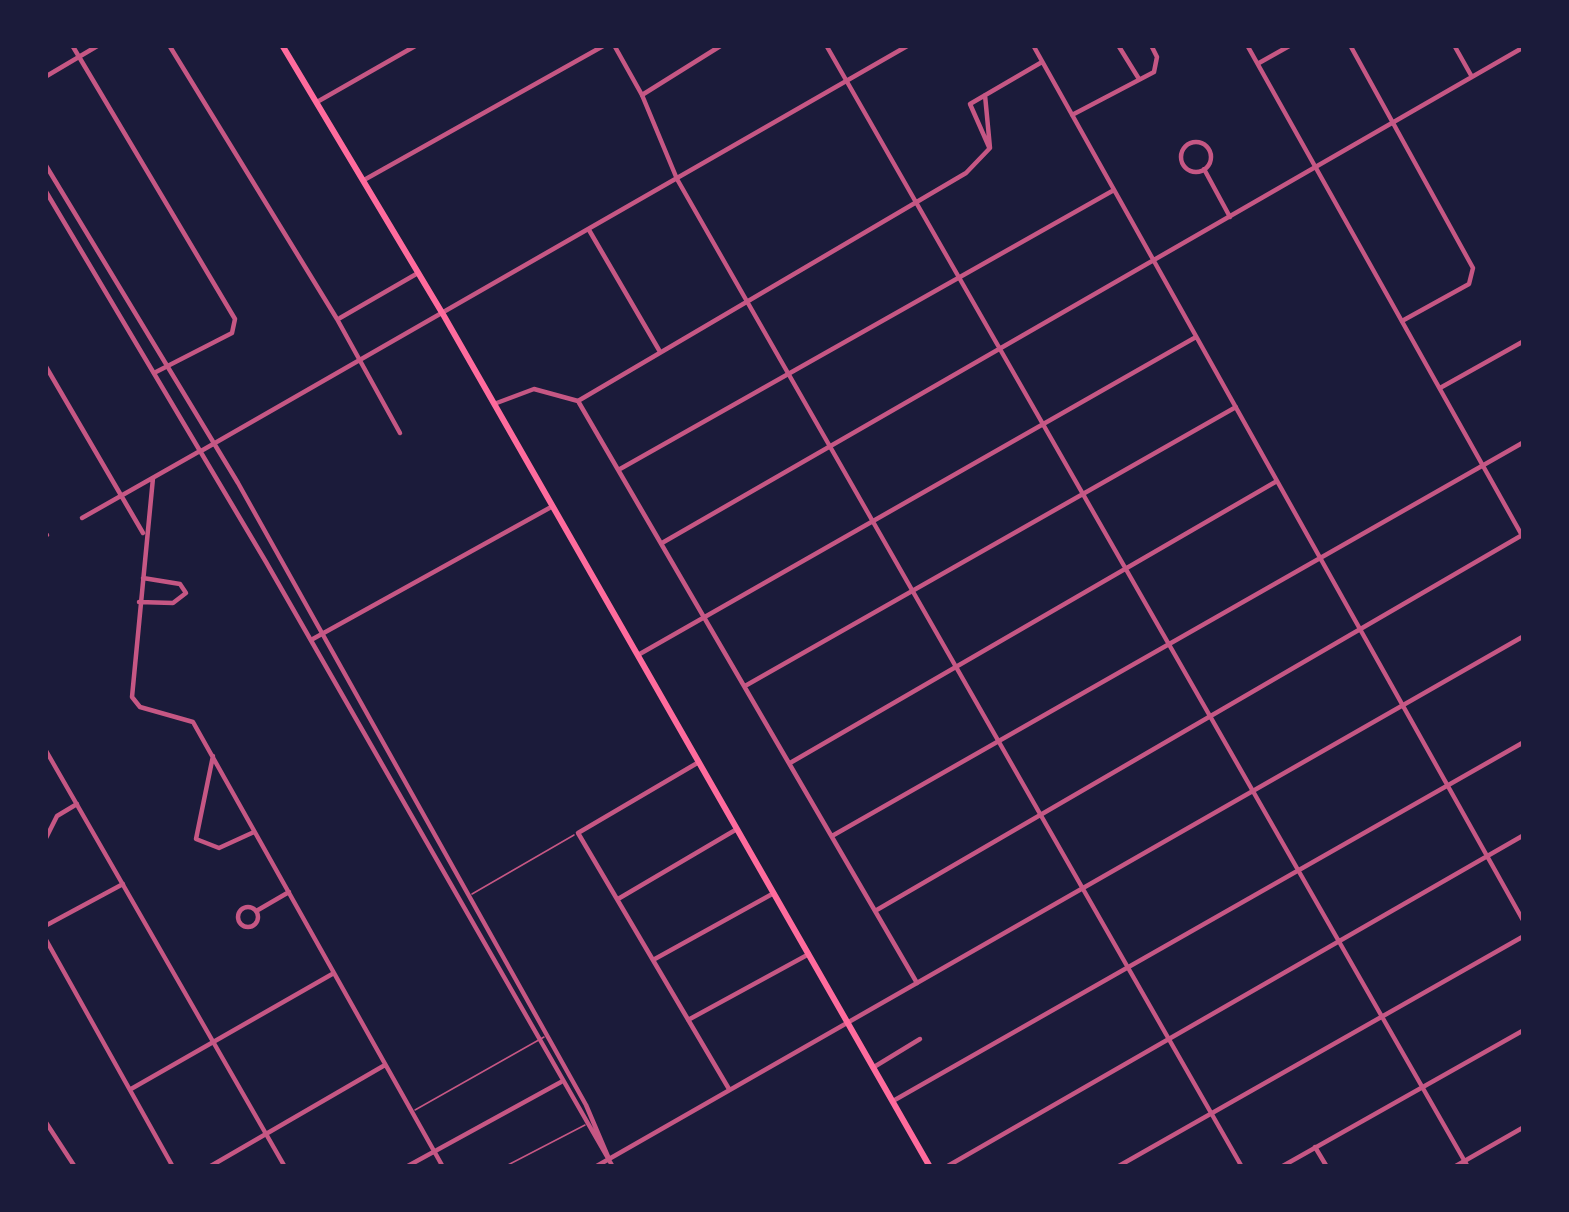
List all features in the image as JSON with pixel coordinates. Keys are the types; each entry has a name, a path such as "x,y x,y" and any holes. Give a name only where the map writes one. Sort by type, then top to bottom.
{"main road":[{"path":"282,45 444,316 930,1167"}],"street":[{"path":"72,45 235,319 232,333 154,373"},
{"path":"45,77 99,45"},
{"path":"169,45 338,319 400,434"},
{"path":"363,181 610,45 642,95 677,179 1242,1167"},
{"path":"642,95 722,45"},
{"path":"826,45 1467,1164"},
{"path":"82,518 444,316 910,45"},
{"path":"1033,45 1524,922"},
{"path":"1118,45 1139,79"},
{"path":"1072,115 1157,68 1151,45"},
{"path":"875,911 1523,536 1247,45"},
{"path":"1257,64 1291,45"},
{"path":"1350,45 1474,276 1469,284 1402,321"},
{"path":"1454,45 1472,77"},
{"path":"316,102 414,46"},
{"path":"662,543 1524,47"},
{"path":"990,148 969,107 1042,62"},
{"path":"578,400 967,173 990,148 985,95"},
{"path":"1187,144 1207,146 1210,160 1204,169 1195,172 1183,165 1181,151 1187,144"},
{"path":"1522,173 1524,147"},
{"path":"45,164 168,366 470,895 609,1159"},
{"path":"1204,169 1230,217"},
{"path":"45,190 311,640 585,1125 614,1167"},
{"path":"620,469 1114,190"},
{"path":"589,230 659,350"},
{"path":"338,319 418,273"},
{"path":"638,655 1196,337"},
{"path":"1439,388 1524,341"},
{"path":"45,365 145,538"},
{"path":"494,404 534,388 578,400 917,982"},
{"path":"745,686 1236,407"},
{"path":"832,836 1524,442"},
{"path":"152,478 131,690 140,707 194,722 443,1167"},
{"path":"790,763 1277,481"},
{"path":"311,640 553,506"},
{"path":"139,602 173,603 186,593 180,584 141,578"},
{"path":"595,1167 1524,636"},
{"path":"893,1101 1524,742"},
{"path":"45,749 285,1167"},
{"path":"213,756 196,839 219,848 254,832"},
{"path":"699,762 578,833 730,1090"},
{"path":"405,805 416,800"},
{"path":"45,840 57,816 77,804"},
{"path":"617,900 737,829"},
{"path":"946,1167 1524,835"},
{"path":"45,926 123,884"},
{"path":"256,911 289,892"},
{"path":"653,960 774,893"},
{"path":"1117,1167 1524,936"},
{"path":"45,938 173,1167"},
{"path":"688,1020 809,954"},
{"path":"130,1089 334,973"},
{"path":"1281,1167 1524,1030"},
{"path":"874,1067 920,1040"},
{"path":"209,1167 386,1065"},
{"path":"406,1167 561,1082"},
{"path":"45,1121 75,1167"},
{"path":"1454,1167 1467,1164 1524,1127"},
{"path":"1316,1147 1327,1167"}],"lane":[{"path":"470,895 578,833"},
{"path":"412,1112 548,1036"},
{"path":"504,1167 585,1125"}]}
